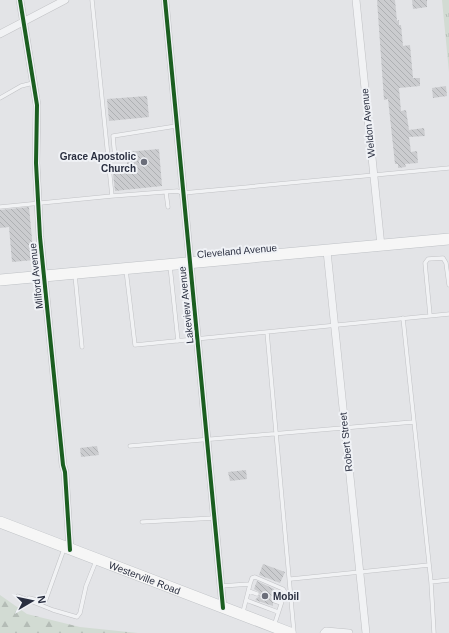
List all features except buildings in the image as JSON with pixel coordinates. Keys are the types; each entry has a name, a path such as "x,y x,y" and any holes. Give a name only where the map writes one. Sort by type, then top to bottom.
{"main road":[{"name":"Cleveland Avenue","path":"0,280 449,239"},
{"name":"Westerville Road","path":"0,522 67,549 290,633"}],"street":[{"name":"Milford Avenue","path":"20,0 37,105 36,163 38,203 44,276 63,465 65,472 67,549"},
{"path":"0,34 65,0"},
{"name":"Lakeview Avenue","path":"165,0 182,193 198,338 223,608"},
{"name":"Weldon Avenue","path":"356,0 381,246"},
{"name":"Robert Street","path":"327,251 366,633"},
{"path":"324,633 326,631 349,633"}],"lane":[{"path":"92,0 112,196"},
{"path":"0,98 21,86 34,82"},
{"path":"115,158 113,136 176,126"},
{"path":"0,207 112,196 166,192 182,193 449,168"},
{"path":"166,192 168,207"},
{"path":"430,315 426,263 428,259 443,258 446,262 449,285"},
{"path":"170,265 178,341"},
{"path":"126,269 135,345 449,314"},
{"path":"75,274 82,347"},
{"path":"403,318 431,582 434,633"},
{"path":"267,332 291,579 294,633"},
{"path":"130,446 413,422"},
{"path":"142,522 214,518"},
{"path":"67,549 45,602 18,596 74,618 77,617 80,613 86,586 97,560"},
{"path":"291,579 429,565"},
{"path":"242,615 252,578 255,577 283,589 284,592 274,627"},
{"path":"431,582 449,580"},
{"path":"220,586 250,584"},
{"path":"249,591 257,594"},
{"path":"246,600 278,612"},
{"path":"275,601 281,604"}],"green space":[{"path":"442,0 449,0 449,72"},
{"path":"0,595 27,614 80,627 138,633 0,633"}],"cycle path":[{"path":"20,0 37,105 36,163 40,237 63,465 65,472 70,550"},
{"path":"165,0 223,608"}],"place":[{"name":"Grace Apostolic Church","path":"144,162"},
{"name":"Mobil","path":"265,596"}]}
